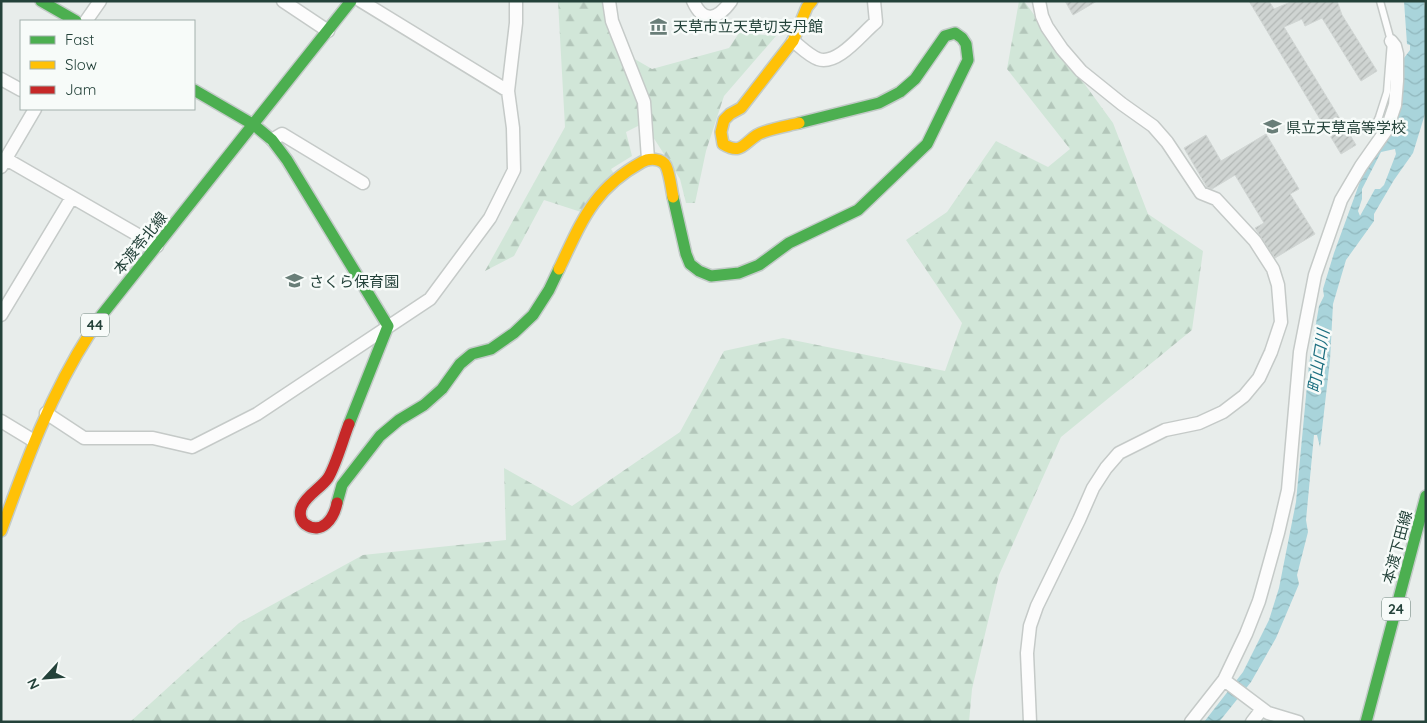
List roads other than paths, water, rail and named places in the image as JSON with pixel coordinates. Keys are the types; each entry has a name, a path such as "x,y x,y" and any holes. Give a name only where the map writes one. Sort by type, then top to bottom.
{"street":[{"path":"41,1 74,20"},
{"path":"87,20 100,1"},
{"path":"283,1 328,31"},
{"name":"本渡苓北線","path":"1,531 46,413 67,370 97,321 351,1"},
{"path":"361,1 508,91"},
{"path":"46,413 84,438 153,438 192,447 257,414 430,299 490,218 514,170 513,128 508,91 516,23 516,1"},
{"path":"609,1 612,22 644,102 648,159"},
{"path":"693,1 696,9 703,16 712,17 720,14 731,1"},
{"path":"388,326 329,476 303,504 301,517 308,526 314,528 321,527 332,519 336,512 338,493 342,485 380,436 400,420 424,405 442,389 460,364 472,354 491,349 514,334 533,314 548,290 586,214 600,194 626,172 648,159 661,161 666,166 686,254 690,264 710,276 739,273 759,265 789,243 858,210 927,144 968,60 968,49 965,41 961,35 955,33 945,36 915,79 900,92 879,103 757,135 744,147 735,149 726,147 720,136 726,118 741,108 793,41 807,7 812,1"},
{"path":"793,41 811,56 821,60 829,59 856,41 876,22 874,1"},
{"path":"1030,722 1027,653 1030,626 1036,606 1093,488 1106,468 1120,453 1165,430 1199,423 1215,416 1244,396 1259,378 1271,352 1281,322 1278,285 1273,269 1255,242 1216,199 1201,193 1167,142 1153,126 1081,71 1062,49 1044,22 1039,1"},
{"path":"1191,722 1228,682 1259,601 1288,490 1300,352 1316,275 1342,200 1361,166 1387,129 1395,104 1397,81 1395,46 1392,41"},
{"path":"1,79 20,89"},
{"path":"195,91 254,125 272,140 287,160 388,326"},
{"path":"34,110 4,163 72,197 157,246"},
{"path":"272,140 282,134 363,182"},
{"path":"1,315 72,197"},
{"path":"1281,322 1304,328"},
{"path":"1,421 34,441"},
{"name":"本渡下田線","path":"1366,722 1426,496"},
{"path":"1228,682 1268,713 1298,722"},
{"path":"1252,722 1260,707"}],"lane":[{"path":"1374,128 1387,92 1392,41 1380,1"}],"water":[{"name":"町山口川","path":"1404,1 1424,1 1426,18 1425,114 1413,153 1374,214 1374,221 1346,260 1333,304 1330,360 1320,447 1317,435 1314,435 1306,520 1308,532 1297,575 1299,584 1276,638 1251,682 1219,722 1204,722 1243,672 1269,620 1279,588 1296,502 1309,364 1319,306 1324,296 1323,289 1365,168 1400,110 1402,102 1401,62 1410,50 1410,45 1407,44","holes":["1395,149 1396,154 1384,185 1380,189 1375,189 1360,216 1358,211 1362,199 1362,189 1381,152"]}],"place":[{"name":"天草市立天草切支丹館","path":"659,26"},
{"name":"県立天草高等学校","path":"1272,127"},
{"name":"さくら保育園","path":"295,281"}]}
